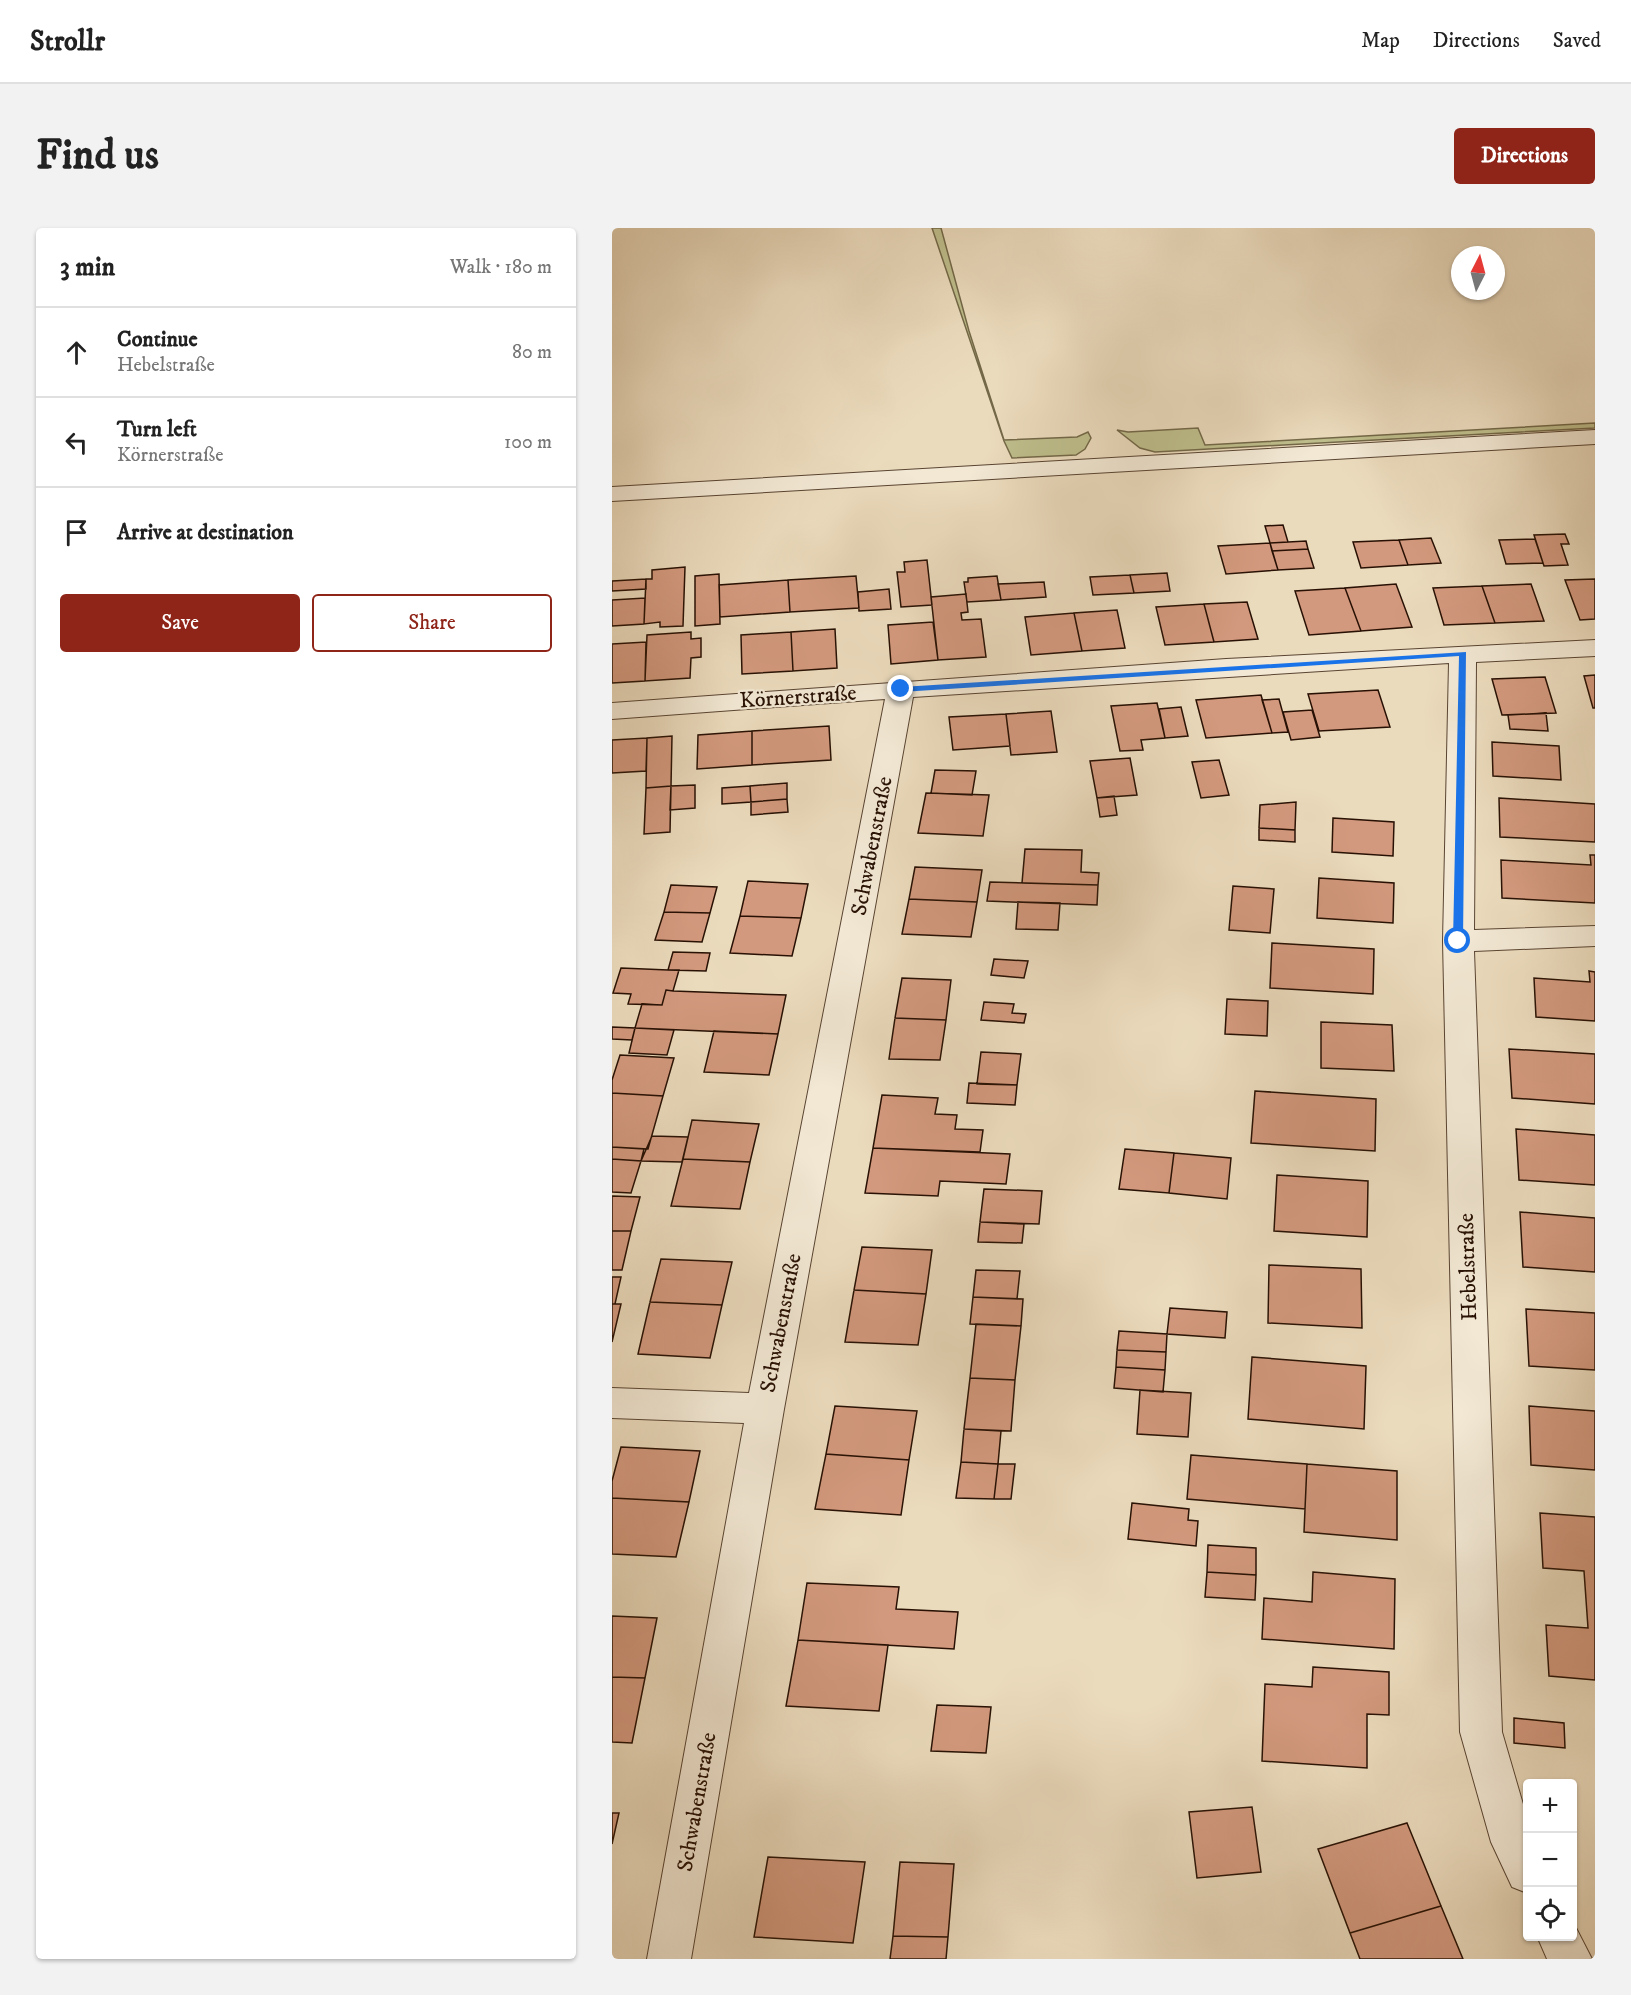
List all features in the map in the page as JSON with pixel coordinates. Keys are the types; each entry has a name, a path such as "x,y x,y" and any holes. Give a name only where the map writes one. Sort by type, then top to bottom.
{"street":[{"path":"612,494 1595,437"},
{"name":"Körnerstraße","path":"612,711 901,689 1595,648"},
{"name":"Hebelstraße","path":"1463,654 1458,941 1481,1732 1513,1842 1523,1863"},
{"name":"Schwabenstraße","path":"669,1959 765,1409 901,689"},
{"path":"1458,941 1595,936"},
{"path":"612,1402 765,1409"},
{"path":"1561,1941 1570,1959"}],"green space":[{"path":"932,228 941,228 969,331 1004,440 1077,437 1088,432 1091,438 1085,449 1076,455 1012,458 1004,441"},
{"path":"1595,423 1595,428 1155,452 1140,448 1117,430 1128,432 1198,428 1205,445"}],"building":[{"path":"1283,525 1288,542 1270,543 1265,526"},
{"path":"1565,534 1569,544 1561,544 1568,565 1544,566 1534,535"},
{"path":"1431,538 1441,563 1408,565 1399,540"},
{"path":"1535,539 1543,563 1506,564 1499,540"},
{"path":"1399,540 1408,565 1361,568 1353,542"},
{"path":"1306,541 1308,549 1272,551 1270,543"},
{"path":"1270,543 1278,570 1226,574 1218,546"},
{"path":"1308,549 1314,568 1278,570 1272,551"},
{"path":"927,560 932,605 901,607 897,572 905,572 904,562"},
{"path":"685,567 683,626 660,627 660,622 644,624 646,579 652,579 652,570"},
{"path":"1167,573 1170,591 1134,593 1130,575"},
{"path":"719,574 720,624 695,626 695,576"},
{"path":"1130,575 1134,593 1093,595 1090,577"},
{"path":"856,576 859,608 790,612 788,580"},
{"path":"997,576 1001,600 967,602 964,582 968,582 968,578"},
{"path":"646,579 646,589 612,591 612,581"},
{"path":"1595,579 1595,619 1580,620 1565,580"},
{"path":"788,580 790,612 720,617 719,585"},
{"path":"1044,582 1046,597 1001,600 998,584"},
{"path":"1396,584 1412,627 1361,631 1345,588"},
{"path":"1531,584 1544,621 1495,623 1482,586"},
{"path":"1482,586 1495,623 1444,625 1433,588"},
{"path":"1345,588 1361,631 1309,635 1295,591"},
{"path":"889,589 891,609 859,611 858,592"},
{"path":"966,594 968,612 961,613 962,620 981,619 986,657 938,660 931,597"},
{"path":"645,598 644,624 612,626 612,600"},
{"path":"1247,602 1258,639 1214,642 1204,604"},
{"path":"1204,604 1214,642 1165,645 1156,607"},
{"path":"1117,610 1125,648 1082,651 1074,613"},
{"path":"1074,613 1082,651 1031,655 1025,617"},
{"path":"933,622 938,660 891,664 888,625"},
{"path":"835,629 837,668 793,671 791,632"},
{"path":"691,632 691,639 701,638 701,657 691,658 690,678 645,681 647,635"},
{"path":"791,632 793,671 742,674 741,635"},
{"path":"646,642 645,681 612,683 612,644"},
{"path":"1595,675 1595,708 1593,708 1584,676"},
{"path":"1545,677 1556,713 1502,715 1492,679"},
{"path":"1378,690 1390,727 1319,731 1308,694"},
{"path":"1261,695 1272,733 1206,738 1196,700"},
{"path":"1279,699 1288,732 1272,733 1262,700"},
{"path":"1157,703 1165,738 1141,740 1143,750 1120,751 1111,706"},
{"path":"1181,707 1188,736 1165,738 1159,709"},
{"path":"1312,710 1320,737 1291,740 1283,712"},
{"path":"1051,711 1057,752 1011,755 1006,714"},
{"path":"1546,713 1548,731 1510,729 1508,715"},
{"path":"1006,714 1010,746 953,750 949,717"},
{"path":"829,726 831,760 752,765 752,731"},
{"path":"752,731 752,765 697,769 698,735"},
{"path":"672,736 671,786 646,788 647,738"},
{"path":"647,738 646,771 612,773 612,740"},
{"path":"1492,742 1559,746 1561,780 1493,776"},
{"path":"1130,758 1137,795 1097,798 1090,761"},
{"path":"1219,760 1229,795 1201,798 1192,762"},
{"path":"935,770 976,771 972,795 931,793"},
{"path":"787,783 787,799 751,802 750,786"},
{"path":"695,785 695,808 670,810 671,786"},
{"path":"671,786 670,832 644,834 646,788"},
{"path":"750,786 751,802 722,804 722,788"},
{"path":"926,793 989,795 983,836 918,833"},
{"path":"1114,796 1117,815 1100,817 1097,798"},
{"path":"1499,798 1595,804 1595,842 1500,837"},
{"path":"787,799 788,812 751,815 751,802"},
{"path":"1296,802 1295,830 1259,828 1260,805"},
{"path":"1333,818 1394,822 1393,856 1332,852"},
{"path":"1259,828 1295,830 1295,842 1259,840"},
{"path":"1025,849 1082,850 1081,872 1099,873 1098,885 1022,883"},
{"path":"1590,855 1595,855 1595,903 1502,898 1501,860 1591,865"},
{"path":"915,867 982,870 977,902 909,899"},
{"path":"1319,878 1394,883 1393,923 1317,918"},
{"path":"748,881 808,884 801,918 740,916"},
{"path":"990,882 1098,885 1097,905 987,901"},
{"path":"671,885 717,887 710,913 664,912"},
{"path":"1233,886 1274,889 1270,933 1229,930"},
{"path":"909,899 977,902 971,937 902,934"},
{"path":"1018,902 1060,903 1058,930 1016,929"},
{"path":"664,912 710,913 702,942 655,940"},
{"path":"740,916 801,918 792,956 730,953"},
{"path":"1272,943 1374,949 1373,994 1270,988"},
{"path":"673,952 710,953 706,971 668,970"},
{"path":"994,959 1028,961 1024,978 991,975"},
{"path":"621,968 679,970 673,991 666,990 662,1005 628,1004 631,994 613,993"},
{"path":"1589,971 1595,972 1595,1021 1536,1017 1534,978 1590,982"},
{"path":"902,978 951,980 946,1020 895,1018"},
{"path":"666,990 786,995 778,1034 635,1028 642,1004 662,1005"},
{"path":"1227,999 1268,1001 1267,1036 1225,1034"},
{"path":"984,1002 1014,1004 1012,1013 1026,1014 1024,1023 981,1020"},
{"path":"895,1018 946,1020 940,1060 889,1059"},
{"path":"1321,1022 1392,1025 1394,1071 1321,1068"},
{"path":"612,1027 635,1028 632,1040 612,1039"},
{"path":"635,1028 674,1030 667,1055 629,1053"},
{"path":"714,1031 778,1034 769,1075 704,1072"},
{"path":"1509,1049 1595,1054 1595,1104 1512,1098"},
{"path":"981,1052 1021,1054 1017,1085 977,1084"},
{"path":"620,1055 674,1058 663,1096 612,1093 612,1080"},
{"path":"969,1083 1017,1085 1015,1105 967,1103"},
{"path":"1255,1091 1376,1099 1375,1151 1251,1143"},
{"path":"612,1093 663,1096 648,1149 612,1147"},
{"path":"882,1095 938,1098 935,1114 957,1115 955,1129 983,1130 980,1152 873,1148"},
{"path":"692,1120 759,1124 750,1162 683,1159"},
{"path":"1516,1129 1595,1135 1595,1185 1519,1180"},
{"path":"652,1136 688,1137 682,1162 641,1161"},
{"path":"612,1147 644,1149 641,1161 612,1159"},
{"path":"873,1148 1010,1154 1006,1184 940,1181 938,1196 865,1193"},
{"path":"1125,1149 1174,1153 1169,1193 1119,1189"},
{"path":"1174,1153 1231,1158 1227,1199 1169,1193"},
{"path":"612,1159 641,1161 631,1193 612,1192"},
{"path":"683,1159 750,1162 740,1209 671,1206"},
{"path":"1277,1175 1368,1181 1367,1237 1274,1231"},
{"path":"984,1189 1042,1191 1039,1224 980,1222"},
{"path":"612,1196 640,1197 631,1231 612,1231"},
{"path":"1520,1212 1595,1218 1595,1272 1523,1267"},
{"path":"980,1222 1024,1224 1022,1243 978,1242"},
{"path":"612,1231 631,1231 622,1270 612,1270"},
{"path":"862,1247 932,1250 926,1294 854,1290"},
{"path":"661,1259 732,1262 722,1305 650,1302"},
{"path":"1269,1265 1361,1269 1362,1328 1268,1323"},
{"path":"976,1270 1020,1271 1017,1299 973,1297"},
{"path":"612,1277 621,1277 615,1304 612,1304"},
{"path":"854,1290 926,1294 918,1345 845,1342"},
{"path":"973,1297 1023,1299 1021,1326 970,1324"},
{"path":"650,1302 722,1305 710,1358 638,1354"},
{"path":"612,1304 621,1304 612,1342"},
{"path":"1170,1308 1227,1312 1225,1338 1167,1334"},
{"path":"1526,1309 1595,1313 1595,1370 1529,1366"},
{"path":"976,1324 1021,1326 1015,1380 970,1378"},
{"path":"1119,1331 1167,1334 1166,1352 1117,1350"},
{"path":"1117,1350 1166,1352 1165,1370 1116,1367"},
{"path":"1252,1357 1366,1366 1364,1429 1248,1419"},
{"path":"1116,1367 1165,1370 1163,1392 1114,1388"},
{"path":"970,1378 1015,1380 1011,1431 964,1429"},
{"path":"1140,1390 1191,1393 1188,1437 1137,1434"},
{"path":"835,1406 917,1411 909,1460 826,1454"},
{"path":"1529,1406 1595,1411 1595,1470 1531,1465"},
{"path":"964,1429 1001,1431 998,1464 961,1462"},
{"path":"621,1447 700,1451 689,1502 612,1498 612,1481"},
{"path":"826,1454 909,1460 901,1515 815,1509"},
{"path":"1191,1455 1307,1464 1305,1509 1187,1499"},
{"path":"961,1462 998,1464 994,1499 956,1498"},
{"path":"998,1464 1015,1464 1011,1499 994,1499"},
{"path":"1307,1464 1397,1471 1397,1540 1304,1532"},
{"path":"612,1498 689,1502 676,1557 612,1554"},
{"path":"1132,1503 1189,1509 1188,1520 1198,1521 1196,1546 1128,1539"},
{"path":"1540,1513 1595,1517 1595,1680 1549,1676 1546,1625 1588,1628 1584,1571 1543,1568"},
{"path":"1208,1545 1256,1548 1256,1575 1207,1572"},
{"path":"1207,1572 1256,1575 1255,1600 1205,1597"},
{"path":"1313,1572 1395,1579 1394,1649 1262,1639 1264,1598 1312,1602"},
{"path":"807,1583 899,1587 896,1609 958,1612 954,1649 798,1640"},
{"path":"612,1616 657,1618 645,1678 612,1677"},
{"path":"798,1640 888,1645 879,1711 786,1706"},
{"path":"1313,1667 1389,1672 1389,1715 1367,1714 1367,1768 1262,1761 1265,1684 1312,1687"},
{"path":"612,1677 645,1678 632,1743 612,1742"},
{"path":"937,1705 991,1707 986,1753 931,1751"},
{"path":"1514,1718 1564,1723 1565,1748 1514,1743"},
{"path":"1252,1807 1261,1872 1197,1878 1189,1812"},
{"path":"612,1813 619,1813 612,1844"},
{"path":"1407,1823 1441,1906 1350,1933 1318,1849"},
{"path":"768,1857 865,1862 853,1943 754,1937"},
{"path":"900,1862 954,1864 948,1937 893,1936"},
{"path":"1441,1906 1463,1959 1360,1959 1350,1933"},
{"path":"893,1936 948,1937 946,1959 890,1959"}],"route":[{"path":"901,689 1463,654 1458,941"}]}
